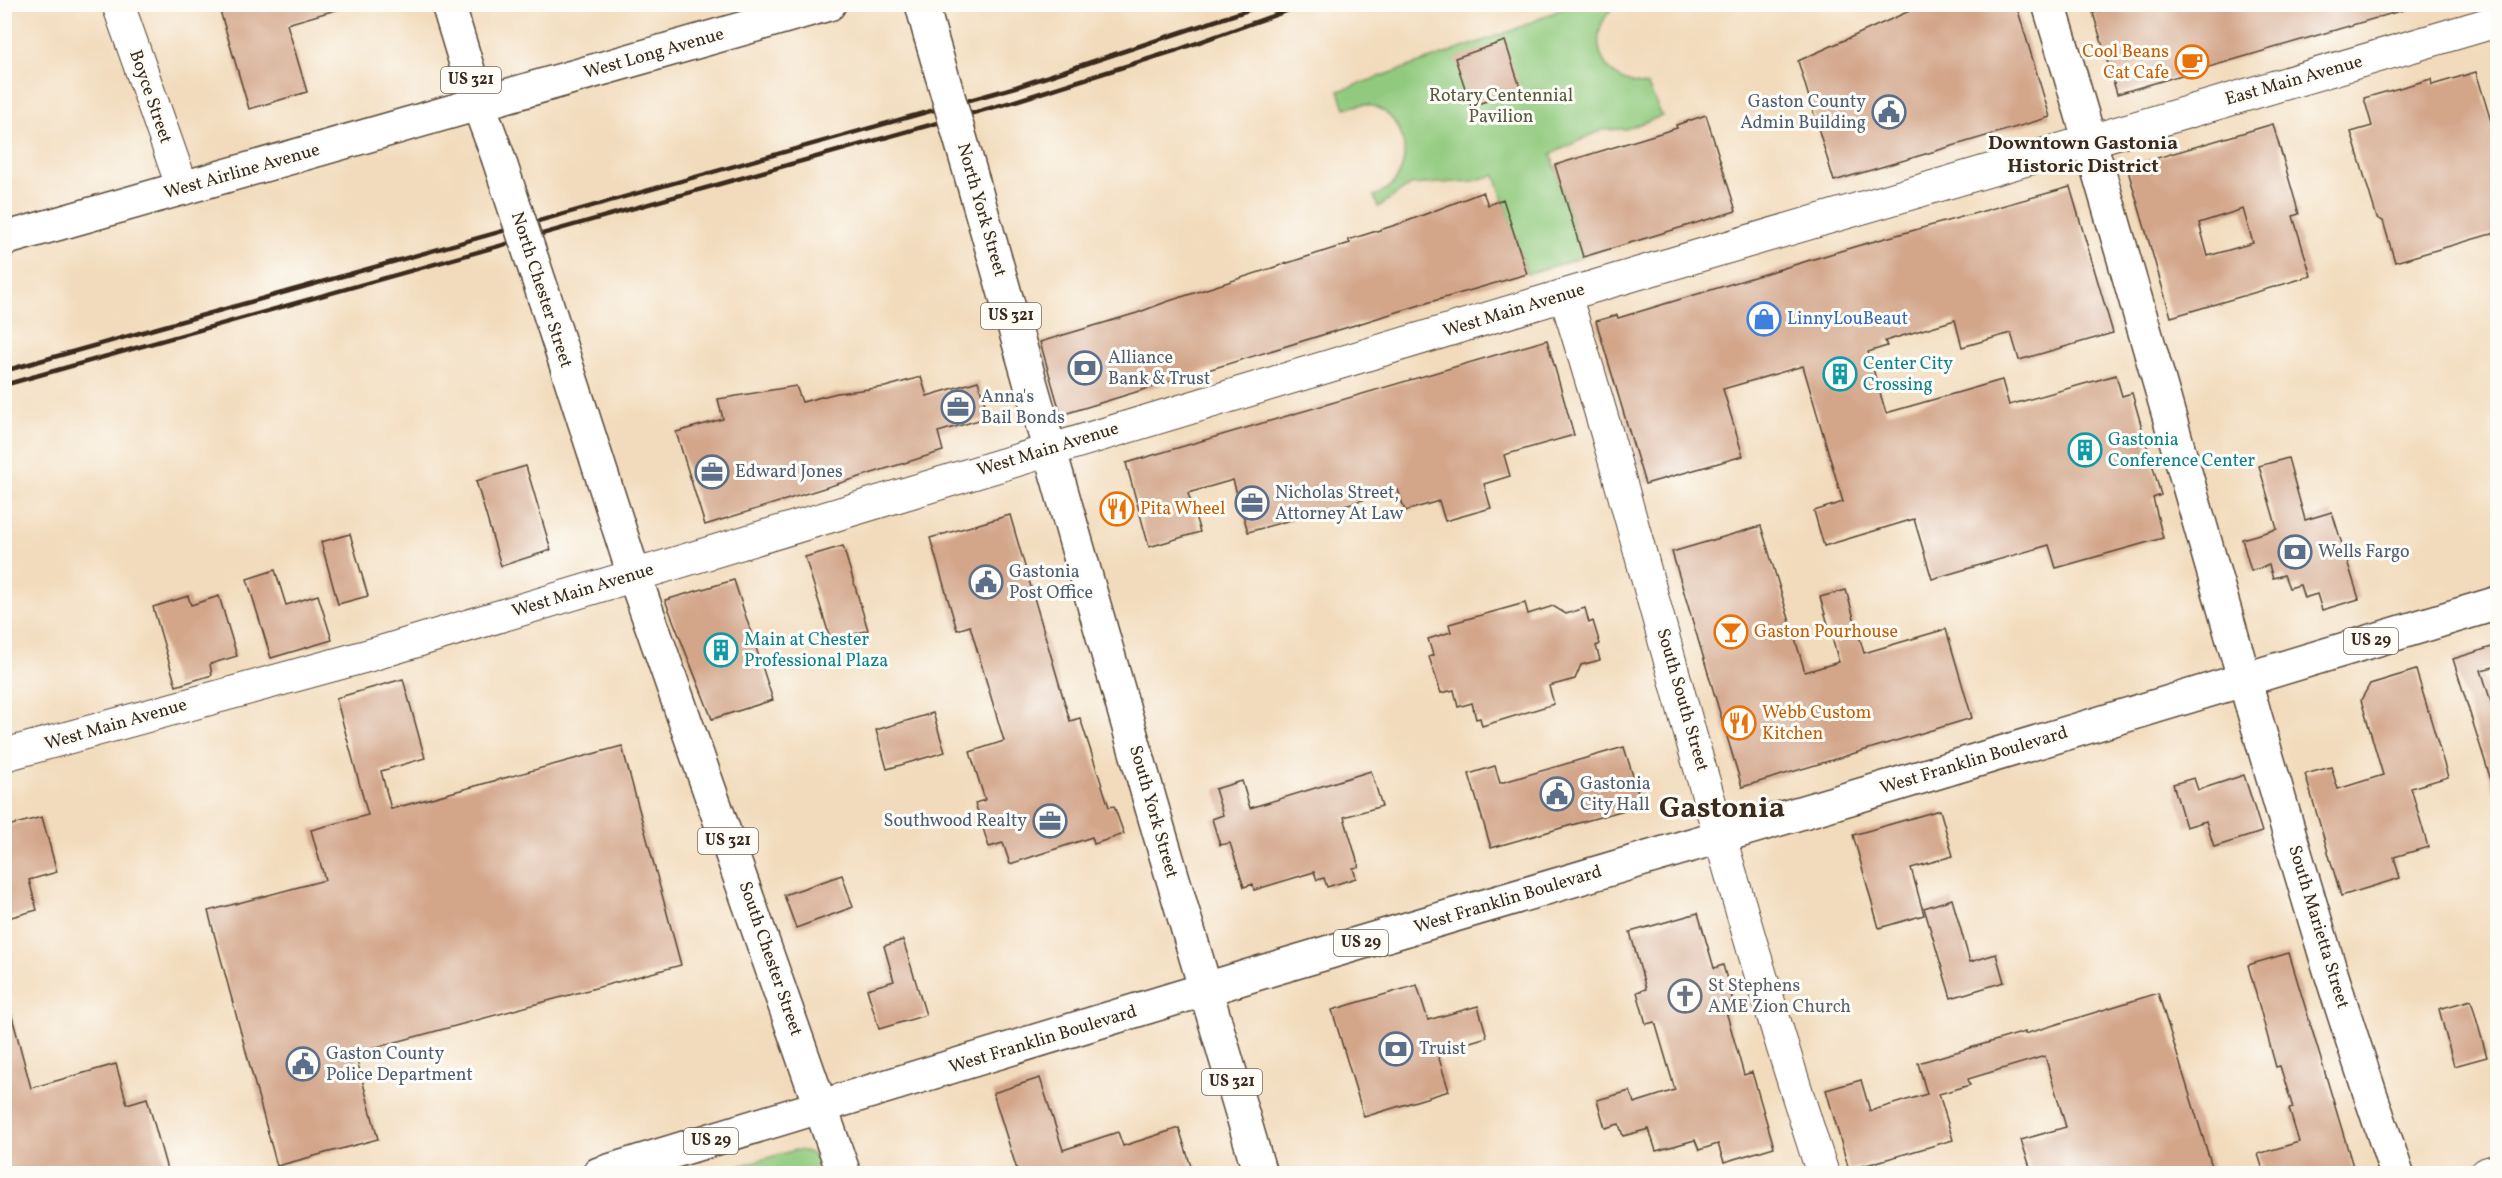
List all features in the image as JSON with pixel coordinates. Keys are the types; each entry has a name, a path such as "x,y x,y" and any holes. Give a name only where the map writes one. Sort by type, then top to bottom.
{"main road":[{"name":"North Chester Street","path":"448,4 478,103 545,299 634,575"},
{"name":"West Long Avenue","path":"478,103 830,4"},
{"name":"South Marietta Street","path":"2049,4 2321,942 2397,1173"},
{"name":"North York Street","path":"926,19 1049,450"},
{"name":"West Airline Avenue","path":"4,238 183,189 478,103"},
{"name":"South York Street","path":"1049,450 1260,1173"},
{"name":"South Chester Street","path":"634,575 844,1173"},
{"name":"US 29","path":"2245,680 2498,603"},
{"name":"West Franklin Boulevard","path":"599,1173 2245,680"}],"street":[{"name":"Boyce Street","path":"118,4 183,189"},
{"name":"East Main Avenue","path":"2090,141 2498,21"},
{"name":"West Main Avenue","path":"4,755 374,654 1049,450 2090,141"},
{"name":"South South Street","path":"1565,296 1790,1072 1823,1173"},
{"path":"2485,1173 2498,1170"}],"green space":[{"name":"Rotary Centennial Pavilion","path":"1571,5 1617,5 1609,12 1600,30 1600,51 1603,60 1609,69 1620,78 1648,86 1662,116 1626,129 1602,130 1551,154 1583,257 1527,274 1495,175 1473,181 1410,185 1378,207 1374,196 1392,185 1401,170 1404,146 1401,135 1389,116 1379,109 1368,105 1345,108 1339,91 1511,31"},
{"path":"795,1150 811,1153 821,1163 826,1173 714,1173"}],"building":[{"path":"218,4 338,4 339,9 287,24 307,92 249,109"},
{"name":"Gaston County Admin Building","path":"1925,4 2016,4 2050,117 1834,181 1798,61"},
{"path":"2123,4 2406,4 2407,9 2117,94 2093,13"},
{"name":"Rotary Centennial Pavilion","path":"1505,41 1521,90 1471,106 1455,58"},
{"path":"2476,72 2498,144 2498,232 2395,262 2383,221 2377,218 2351,132 2372,126 2364,98 2431,79 2432,85"},
{"path":"1706,115 1736,211 1583,257 1555,165 1677,128 1676,125"},
{"path":"2273,124 2299,214 2293,216 2311,276 2171,317 2129,174 2133,165","holes":["2243,209 2253,243 2208,256 2199,223"]},
{"path":"2070,187 2113,333 2019,360 2011,333 1962,347 1955,320 1885,341 1887,346 1868,352 1886,413 2002,380 2009,405 2116,375 2122,396 2132,393 2161,495 2153,498 2163,538 2056,568 2049,545 1932,579 1914,519 1824,546 1814,511 1843,502 1803,366 1723,389 1743,456 1645,484 1596,321 1617,315 1618,318 1857,246"},
{"path":"1483,192 1488,205 1503,199 1527,274 1061,415 1040,342 1137,313 1350,243 1348,240 1405,222"},
{"path":"1547,340 1574,435 1504,455 1510,476 1484,484 1491,508 1445,521 1439,501 1405,511 1398,490 1248,532 1233,480 1188,493 1200,532 1149,547 1126,463"},
{"path":"921,377 927,396 978,381 989,417 938,432 943,451 705,525 676,432 723,419 718,399 796,386 802,402 837,393 885,387"},
{"name":"Wells Fargo","path":"2288,458 2305,520 2332,512 2359,599 2322,610 2317,594 2304,598 2300,585 2289,588 2284,575 2273,578 2269,565 2251,571 2242,539 2277,529 2259,466"},
{"path":"526,466 551,550 501,566 476,481"},
{"path":"1010,515 1070,721 1080,718 1109,807 1114,806 1124,834 1094,844 1092,837 1010,864 1003,843 989,847 975,803 985,800 970,752 1004,741 970,626 957,630 930,538"},
{"path":"1761,526 1805,672 1839,662 1820,597 1846,590 1864,653 1946,629 1972,718 1742,787 1672,552"},
{"path":"350,534 368,596 338,604 321,542"},
{"path":"843,546 868,630 831,641 805,557"},
{"path":"275,570 286,605 318,595 332,640 271,658 247,579"},
{"name":"Main at Chester Professional Plaza","path":"734,580 773,700 712,719 665,600"},
{"path":"188,596 191,605 219,596 237,656 210,664 212,675 176,686 153,607"},
{"path":"1525,603 1528,614 1553,606 1566,614 1585,608 1589,623 1593,621 1600,644 1596,646 1600,660 1581,665 1575,679 1549,686 1554,704 1482,726 1480,718 1476,719 1472,703 1458,707 1454,690 1441,693 1429,657 1433,655 1428,639 1451,632 1449,624"},
{"path":"2498,645 2498,666 2481,670 2498,724 2498,790 2494,790 2453,659"},
{"path":"2416,670 2448,777 2411,788 2428,847 2394,857 2400,878 2341,896 2305,774 2331,767 2338,789 2383,775 2361,700 2370,684"},
{"path":"403,679 425,758 381,771 391,809 622,746 681,965 355,1053 378,1139 277,1166 208,911 325,880 311,830 368,815 336,698"},
{"path":"933,713 945,752 887,769 876,730"},
{"name":"Gastonia City Hall","path":"1624,747 1642,805 1491,848 1469,774 1495,766 1500,783"},
{"path":"1371,771 1382,806 1344,817 1359,867 1353,868 1356,878 1327,887 1324,878 1317,880 1314,872 1254,890 1253,884 1244,887 1230,843 1220,845 1212,819 1223,815 1215,789 1242,781 1250,808"},
{"path":"2244,775 2262,832 2214,847 2206,821 2186,827 2173,784 2194,778 2198,790"},
{"path":"1940,810 1953,856 1911,868 1924,915 1879,928 1853,835"},
{"path":"42,817 57,872 29,880 37,910 4,919 4,827"},
{"path":"842,875 853,907 796,928 784,895"},
{"path":"1952,899 1970,962 1996,954 2004,982 1951,998 1924,908"},
{"path":"1698,913 1714,968 1723,965 1733,1001 1724,1004 1744,1075 1752,1072 1774,1147 1724,1162 1718,1144 1699,1150 1695,1140 1656,1151 1649,1129 1623,1136 1619,1124 1605,1128 1597,1100 1630,1091 1634,1103 1675,1090 1655,1022 1646,1024 1637,992 1646,989 1630,932"},
{"path":"903,940 926,1015 879,1029 867,989 894,981 884,946"},
{"path":"2289,953 2355,1173 2264,1173 2258,1154 2299,1142 2289,1109 2293,1108 2280,1066 2276,1067 2248,965"},
{"name":"Truist","path":"1417,985 1428,1020 1478,1006 1487,1037 1437,1052 1449,1091 1364,1117 1332,1010"},
{"path":"2158,993 2214,1173 2032,1173 2021,1140 2066,1127 2045,1056 1968,1079 1970,1085 1939,1094 1953,1140 1849,1170 1826,1090 1861,1080 1870,1111 1927,1094 1918,1063 2025,1032 2025,1034"},
{"path":"2471,1000 2487,1057 2454,1066 2439,1009"},
{"path":"10,1009 31,1088 116,1064 127,1104 147,1098 168,1173 4,1173 4,1010"},
{"path":"1040,1078 1063,1150 1118,1132 1123,1146 1179,1128 1193,1173 1018,1173 993,1093"}],"railway":[{"path":"4,371 1016,87 1266,4"},
{"path":"4,385 1012,102 1177,50 1306,4"}],"place":[{"name":"Cool Beans Cat Cafe","path":"2192,62"},
{"name":"Gaston County Admin Building","path":"1889,112"},
{"name":"LinnyLouBeaut","path":"1764,319"},
{"name":"Alliance Bank & Trust","path":"1085,368"},
{"name":"Center City Crossing","path":"1840,374"},
{"name":"Anna's Bail Bonds","path":"958,407"},
{"name":"Gastonia Conference Center","path":"2085,450"},
{"name":"Edward Jones","path":"712,472"},
{"name":"Nicholas Street, Attorney At Law","path":"1252,503"},
{"name":"Pita Wheel","path":"1117,509"},
{"name":"Wells Fargo","path":"2295,552"},
{"name":"Gastonia Post Office","path":"986,582"},
{"name":"Gaston Pourhouse","path":"1731,632"},
{"name":"Main at Chester Professional Plaza","path":"721,650"},
{"name":"Webb Custom Kitchen","path":"1739,723"},
{"name":"Gastonia City Hall","path":"1557,794"},
{"name":"Southwood Realty","path":"1050,821"},
{"name":"St Stephens AME Zion Church","path":"1685,996"},
{"name":"Truist","path":"1396,1049"},
{"name":"Gaston County Police Department","path":"303,1064"}],"district":[{"name":"Downtown Gastonia Historic District","path":"2083,156"},
{"name":"Gastonia","path":"1722,809"}]}
